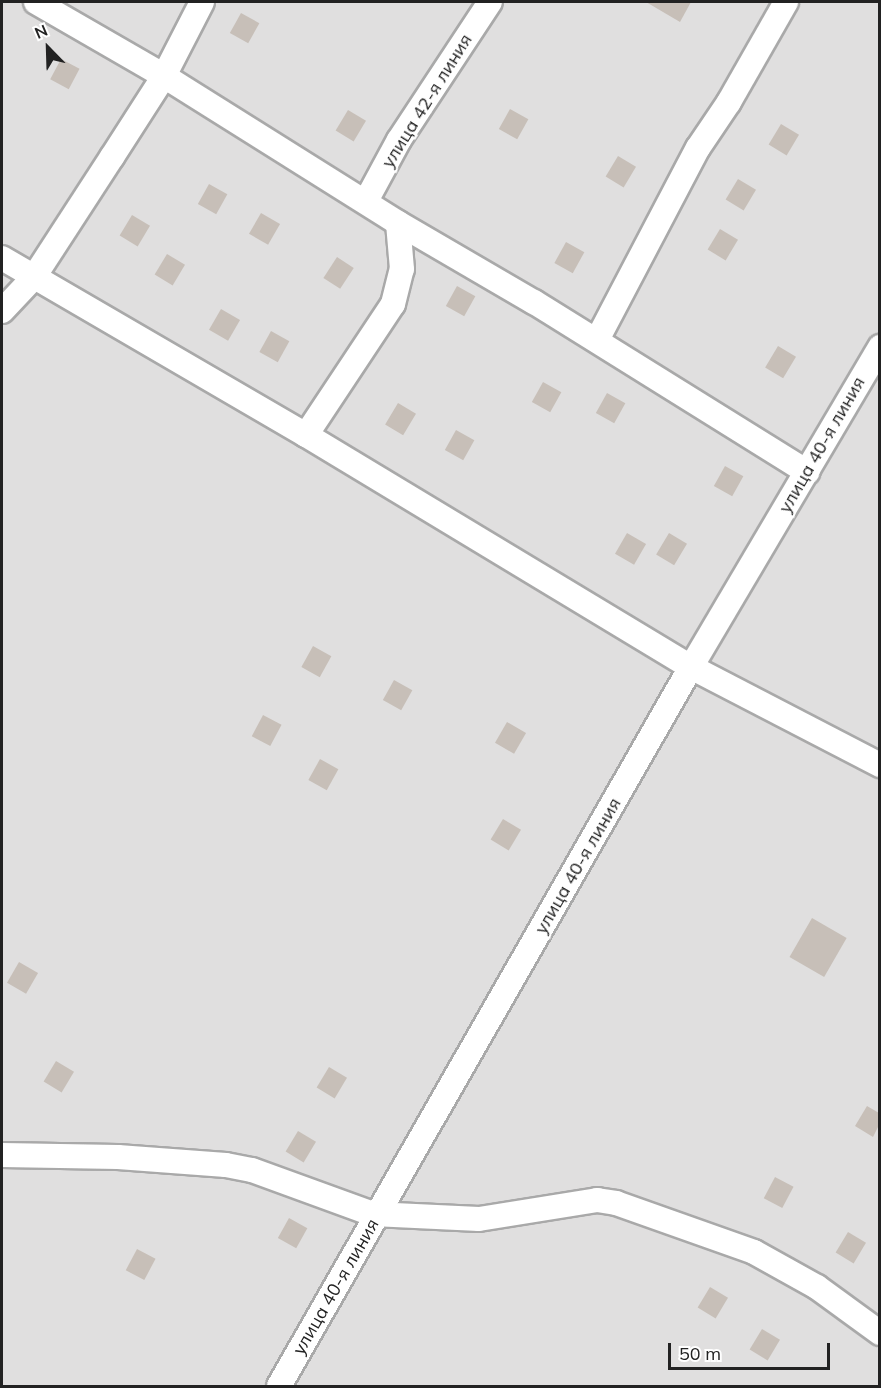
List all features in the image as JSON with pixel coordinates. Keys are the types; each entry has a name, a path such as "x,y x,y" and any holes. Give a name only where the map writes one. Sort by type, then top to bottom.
{"street":[{"path":"36,2 164,76 398,223 597,340 807,472"},
{"path":"2,312 34,277 164,76 202,2"},
{"name":"улица 42-я линия","path":"366,201 399,140 490,2"},
{"path":"597,340 698,148 729,102 786,2"},
{"path":"306,435 393,304 402,269 398,223"},
{"path":"2,258 306,435 692,667 879,765"},
{"name":"улица 40-я линия","path":"279,1386 692,667 879,347"},
{"path":"2,1155 118,1157 235,1167 252,1170 378,1214 479,1219 597,1200 616,1203 754,1252 817,1287 879,1333"}],"shaded area":[{"path":"2,2 879,2 879,1386 2,1386"}],"building":[{"path":"646,2 691,2 680,22"},
{"path":"241,13 259,23 248,43 230,33"},
{"path":"61,59 80,69 69,89 50,79"},
{"path":"510,109 528,119 517,139 499,129"},
{"path":"348,110 366,121 354,141 336,131"},
{"path":"781,124 799,135 787,155 769,145"},
{"path":"618,156 636,167 624,187 606,177"},
{"path":"738,179 756,190 744,210 726,200"},
{"path":"209,184 227,194 216,214 198,204"},
{"path":"261,213 280,224 268,245 249,234"},
{"path":"132,215 150,226 138,246 120,236"},
{"path":"720,229 738,240 726,260 708,250"},
{"path":"566,242 584,252 573,273 554,263"},
{"path":"167,254 185,265 173,285 155,275"},
{"path":"337,257 354,268 340,289 323,278"},
{"path":"457,286 475,296 464,316 446,306"},
{"path":"221,309 240,320 228,341 209,330"},
{"path":"271,331 289,341 278,362 259,352"},
{"path":"778,346 796,357 783,378 765,367"},
{"path":"543,382 561,392 550,412 532,402"},
{"path":"607,393 625,403 614,423 596,413"},
{"path":"398,403 416,414 403,435 385,424"},
{"path":"456,430 474,440 463,460 445,450"},
{"path":"725,466 743,476 732,496 714,486"},
{"path":"627,533 646,544 634,565 615,554"},
{"path":"669,533 687,544 674,565 656,554"},
{"path":"313,646 331,656 320,677 301,667"},
{"path":"394,680 412,690 401,710 383,700"},
{"path":"263,715 282,725 270,746 252,736"},
{"path":"507,722 526,733 514,754 495,743"},
{"path":"320,759 338,769 327,790 308,780"},
{"path":"503,819 521,830 509,850 491,840"},
{"path":"812,918 847,938 824,977 790,957"},
{"path":"19,962 38,973 26,994 7,983"},
{"path":"56,1061 74,1072 62,1092 44,1082"},
{"path":"329,1067 347,1078 335,1098 317,1088"},
{"path":"867,1106 879,1113 879,1125 873,1137 855,1126"},
{"path":"298,1131 316,1142 304,1162 286,1152"},
{"path":"775,1177 794,1187 782,1208 764,1198"},
{"path":"289,1218 307,1228 296,1248 278,1238"},
{"path":"848,1232 866,1243 854,1263 836,1253"},
{"path":"137,1249 156,1259 144,1280 126,1270"},
{"path":"710,1287 728,1298 716,1318 698,1308"},
{"path":"762,1329 780,1340 768,1360 750,1350"}]}
